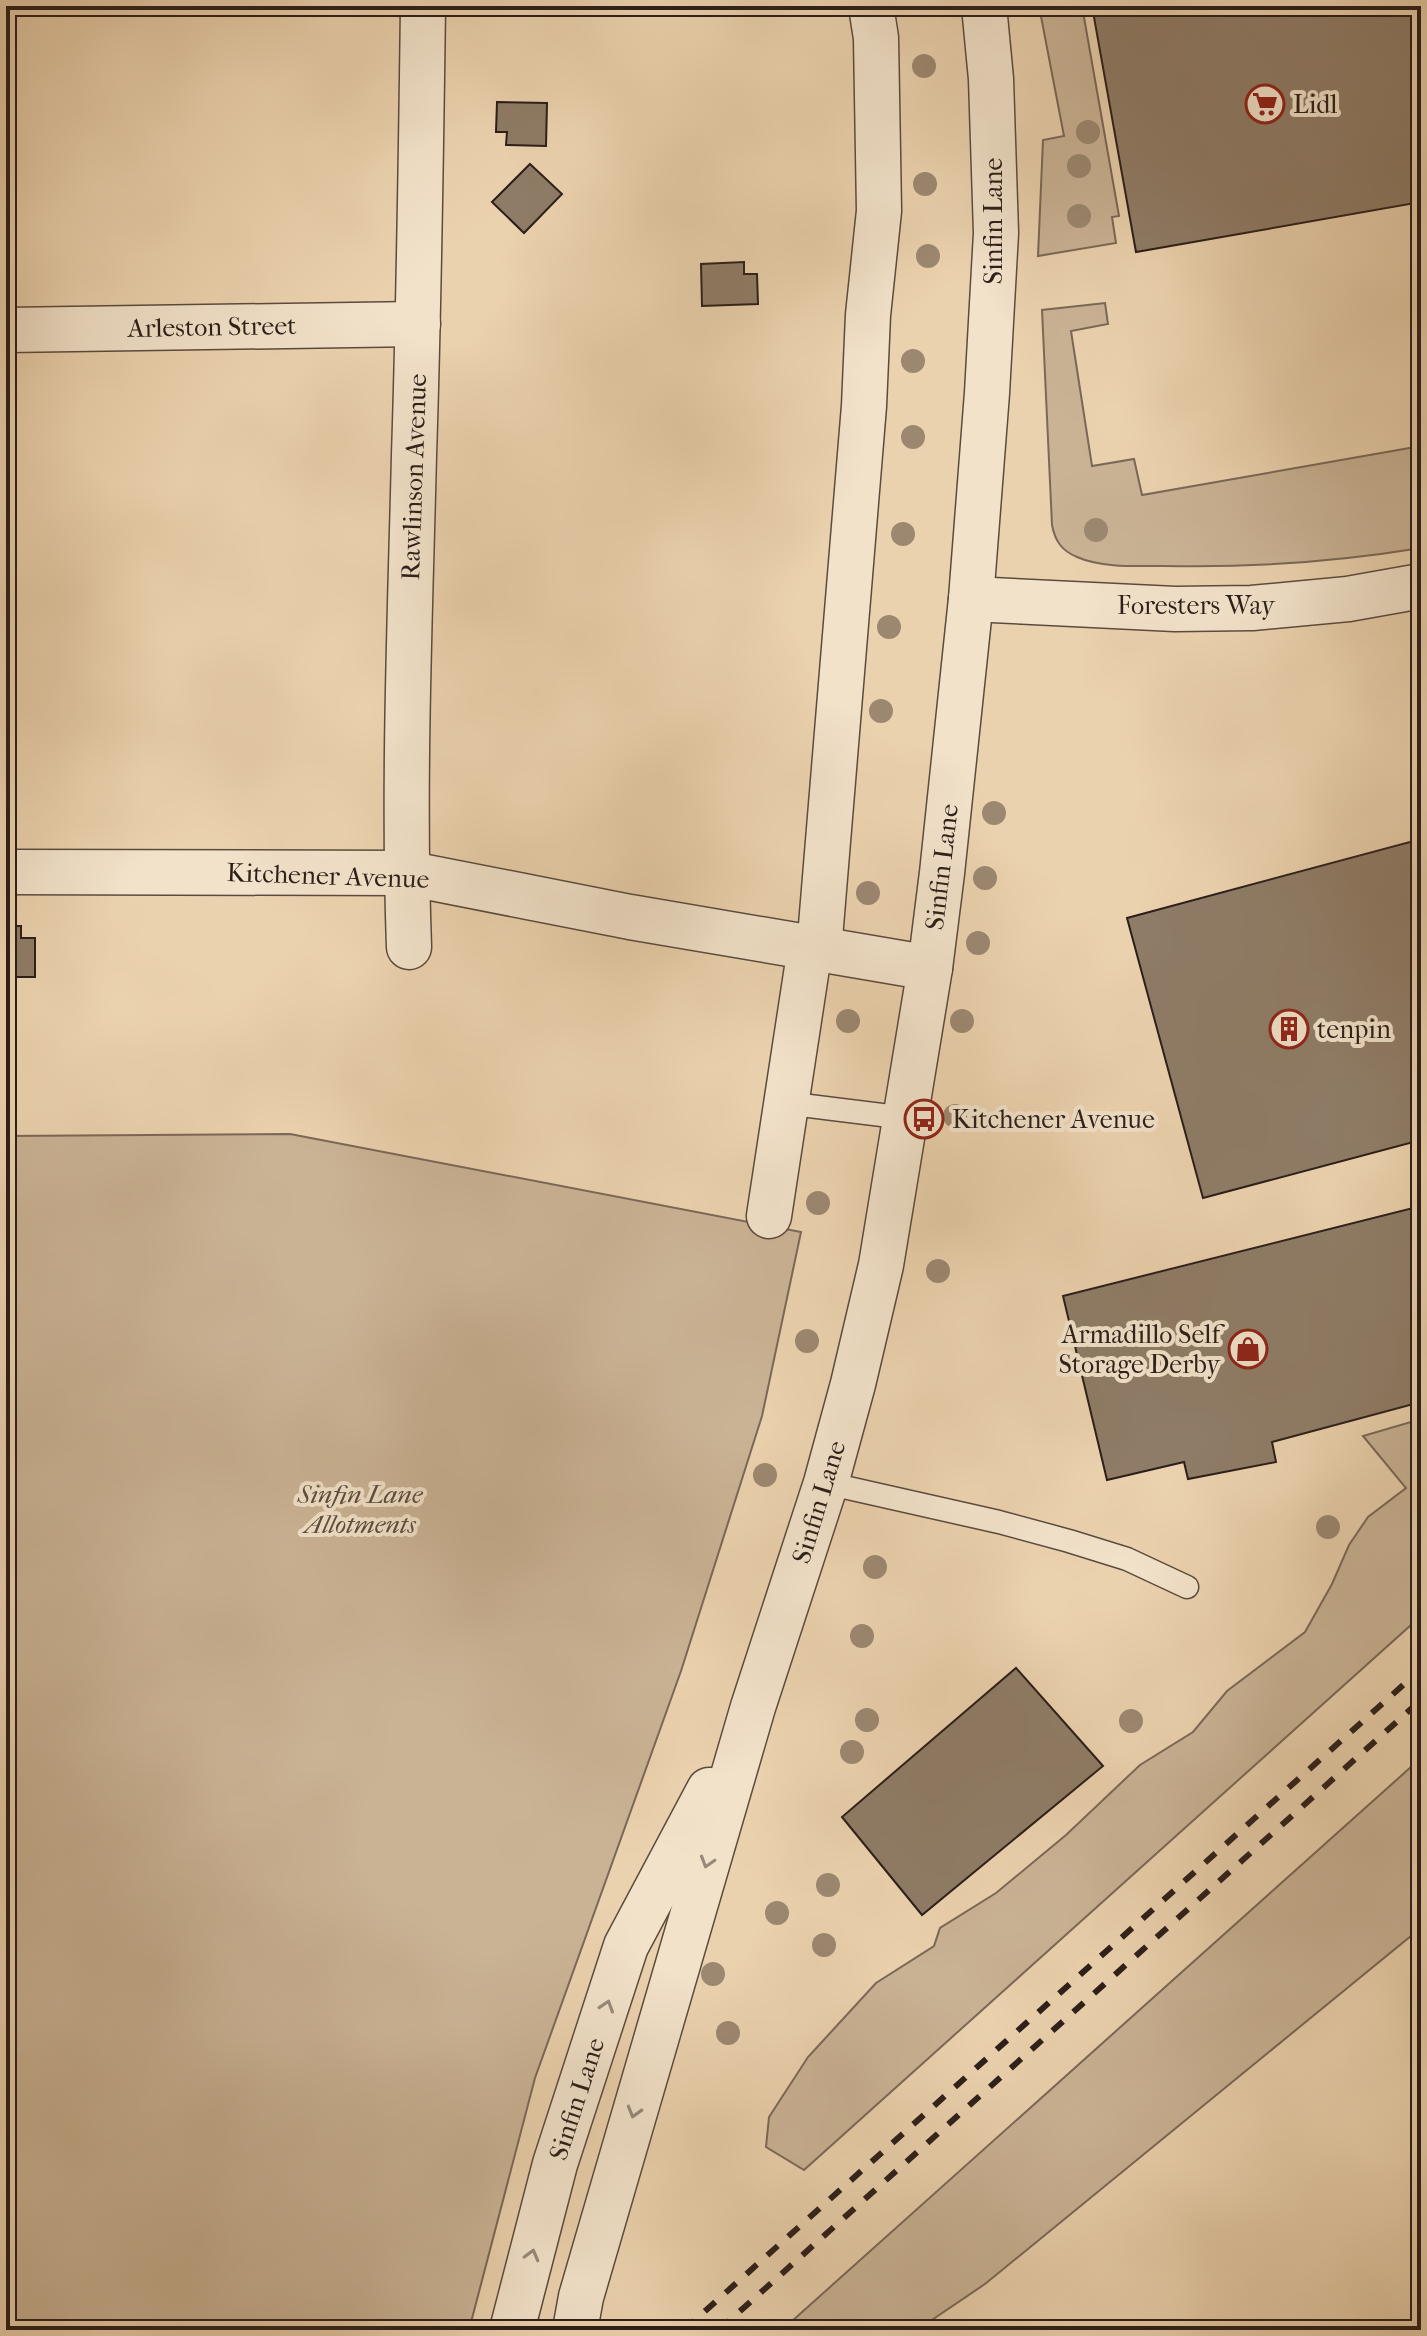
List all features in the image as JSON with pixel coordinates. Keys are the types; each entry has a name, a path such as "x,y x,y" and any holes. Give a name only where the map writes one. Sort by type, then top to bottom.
{"street":[{"name":"Rawlinson Avenue","path":"409,947 406,873 409,629 423,6"},
{"path":"769,1216 785,1103 814,949 863,422 868,315 879,211 876,38 871,6"},
{"name":"Sinfin Lane","path":"578,2314 753,1707 826,1483 881,1265 930,968 971,599 996,233 991,79 984,6"},
{"name":"Arleston Street","path":"6,330 418,324"},
{"name":"Foresters Way","path":"971,599 1175,609 1252,608 1348,599 1421,586"},
{"name":"Kitchener Avenue","path":"6,872 406,873 630,917 930,968"},
{"name":"Sinfin Lane","path":"512,2330 555,2164 626,1946 753,1707"}],"lane":[{"path":"785,1103 906,1118"},
{"path":"826,1483 1069,1541 1127,1559 1187,1587"}],"green space":[{"path":"1039,6 1082,6 1119,216 1112,217 1116,243 1038,256 1043,140 1064,136"},
{"path":"1105,303 1108,324 1071,331 1092,466 1134,459 1142,495 1421,446 1421,548 1357,557 1228,566 1108,565 1087,561 1067,552 1057,541 1052,525 1042,310"},
{"name":"Sinfin Lane Allotments","path":"290,1134 801,1232 762,1416 681,1671 535,2078 469,2330 6,2330 6,1136"},
{"path":"1421,1419 1421,1616 804,2170 766,2147 769,2117 808,2057 876,1983 934,1946 940,1928 996,1893 1066,1835 1140,1765 1193,1732 1227,1691 1305,1632 1332,1584 1349,1545 1368,1517 1406,1488 1363,1436"},
{"path":"1421,1758 1421,1926 1417,1931 985,2284 917,2330 782,2330"}],"building":[{"name":"Lidl","path":"1092,6 1421,6 1421,202 1136,252"},
{"path":"497,102 547,103 546,146 506,145 507,132 496,132"},
{"path":"530,164 562,194 524,233 492,202"},
{"path":"744,262 744,274 757,274 758,304 702,306 701,264"},
{"name":"tenpin","path":"1421,839 1421,1140 1203,1198 1127,918"},
{"path":"6,926 21,926 21,938 35,938 35,977 6,977"},
{"name":"Armadillo Self Storage Derby","path":"1421,1206 1421,1402 1272,1442 1276,1462 1188,1479 1184,1462 1107,1480 1063,1296"},
{"path":"1016,1668 1103,1766 922,1915 842,1817"},
{"path":"1421,2319 1421,2330 1350,2330"}],"railway":[{"path":"684,2330 1421,1669"},
{"path":"719,2330 1421,1700"}],"place":[{"name":"Lidl","path":"1265,104"},
{"name":"tenpin","path":"1289,1029"},
{"name":"Kitchener Avenue","path":"924,1119"},
{"name":"Armadillo Self Storage Derby","path":"1248,1349"}]}
